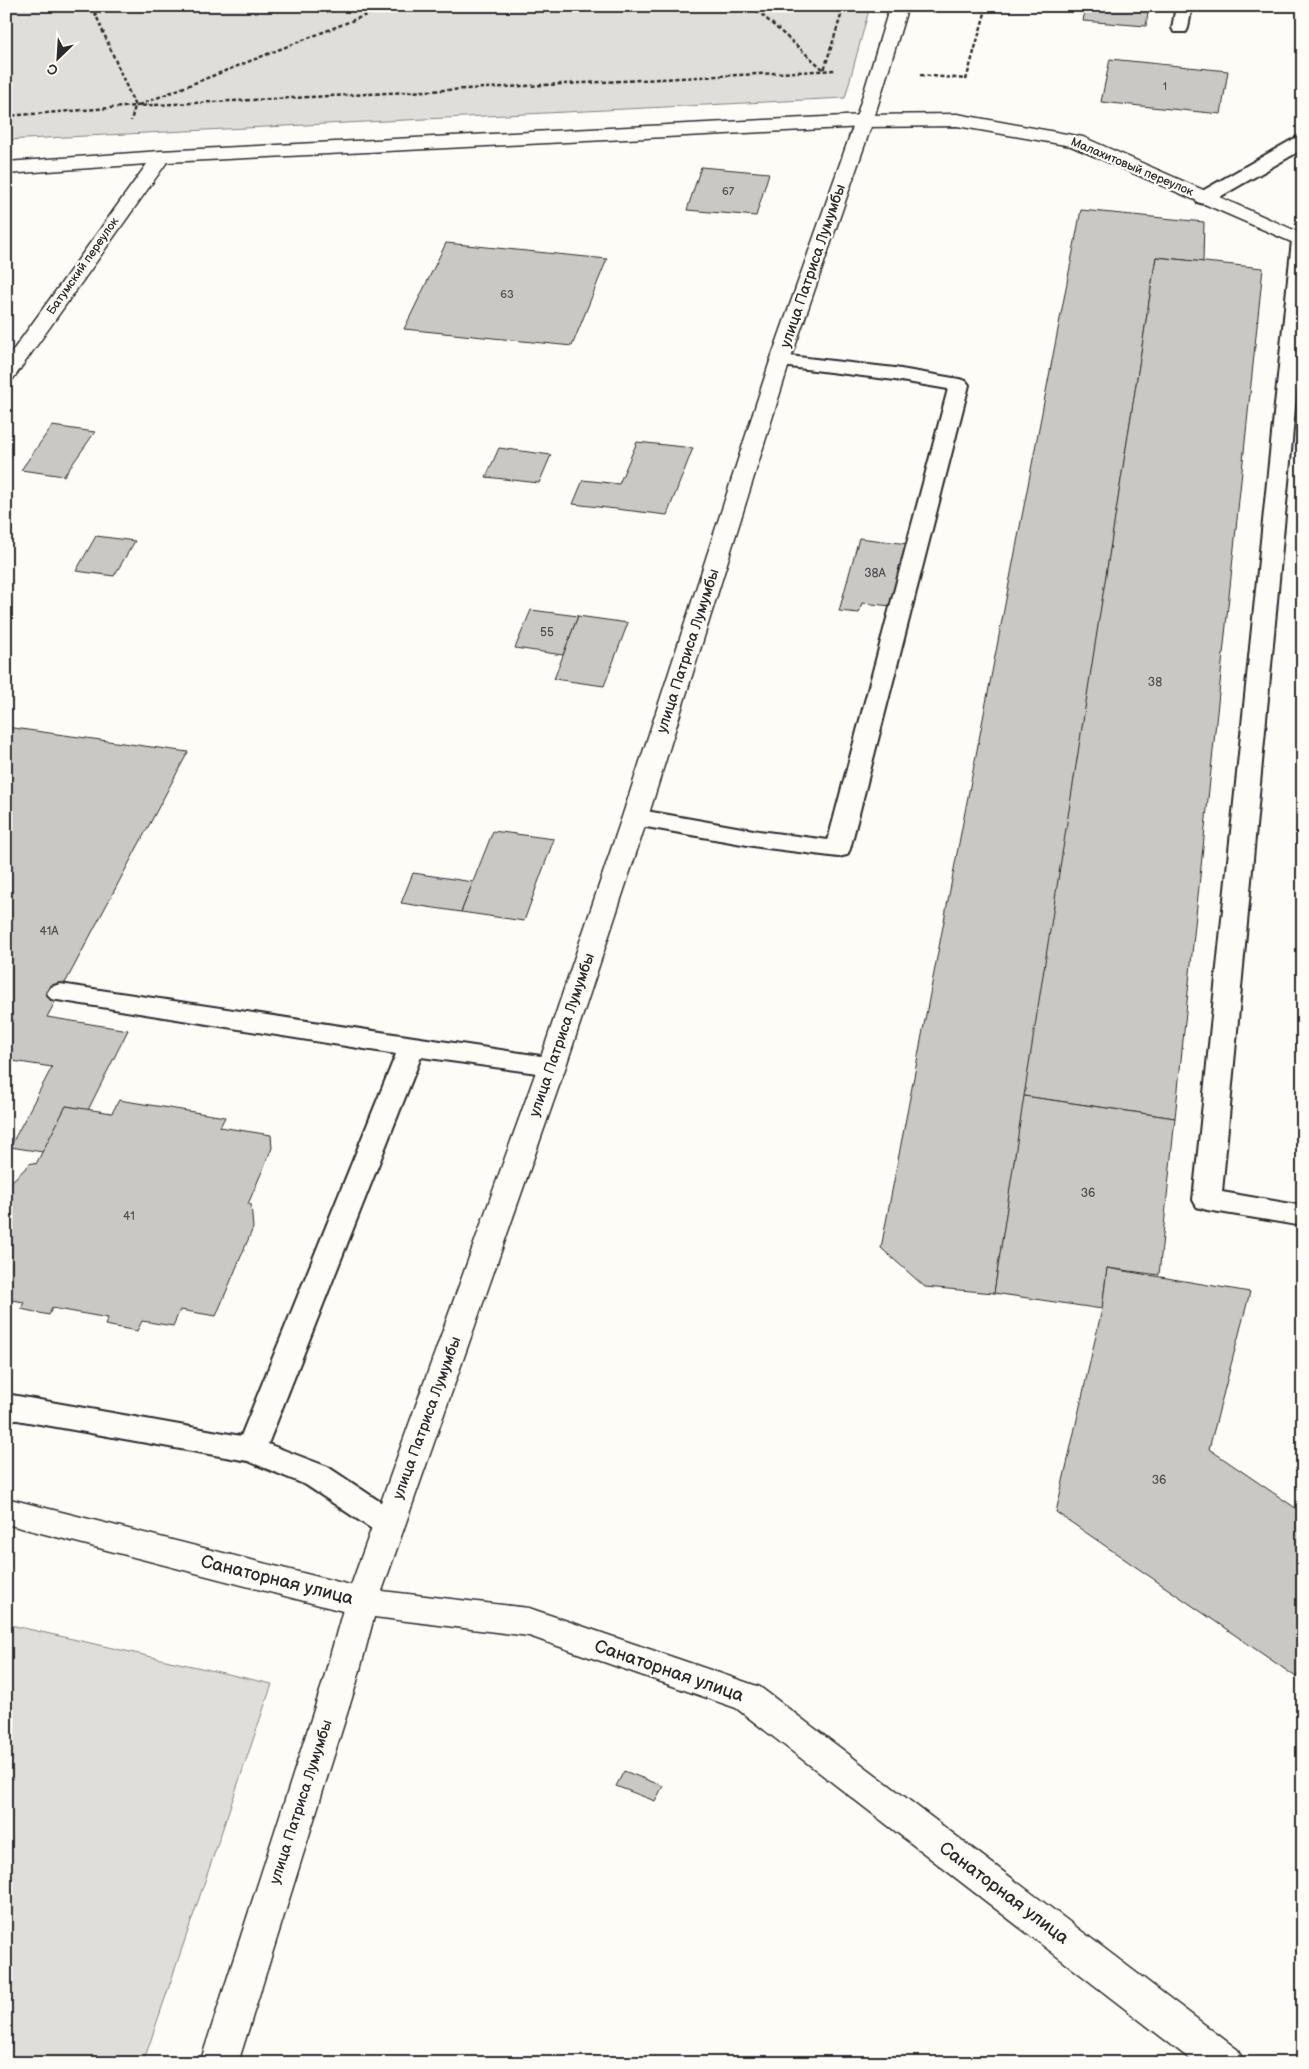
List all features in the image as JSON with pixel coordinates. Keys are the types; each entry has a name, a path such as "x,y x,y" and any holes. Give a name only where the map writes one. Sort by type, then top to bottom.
{"street":[{"name":"улица Патриса Лумумбы","path":"219,2063 338,1685 362,1602 552,1066 635,817 780,361 864,121 899,6"},
{"name":"Малахитовый переулок","path":"6,168 161,156 864,121 957,120 1076,141 1302,240"},
{"name":"Батумский переулок","path":"6,375 161,156"},
{"name":"Санаторная улица","path":"6,1511 362,1602 529,1622 748,1697 1225,2063"}],"lane":[{"path":"1180,28 1184,6"},
{"path":"1204,198 1303,141"},
{"path":"1302,240 1207,1200 1303,1216"},
{"path":"635,817 759,839 838,849 959,384 895,374 780,361"},
{"path":"60,993 412,1047 552,1066"},
{"path":"251,1450 412,1047"},
{"path":"6,1406 251,1450 317,1476 389,1524"}],"path":[{"path":"92,6 135,106 121,159"},
{"path":"135,106 389,6"},
{"path":"752,6 824,70"},
{"path":"824,70 844,6"},
{"path":"957,120 987,6"},
{"path":"6,116 135,106 824,70 879,71 967,79"}],"shaded area":[{"path":"6,6 870,6 845,98 6,140"},
{"path":"6,1624 272,1684 143,2063 6,2063"}],"building":[{"path":"1086,6 1149,6 1146,26 1083,21"},
{"path":"1110,59 1228,71 1221,114 1101,102"},
{"path":"701,167 769,173 756,216 687,210"},
{"path":"1081,210 1204,222 1203,262 1156,257 994,1293 925,1287 881,1248"},
{"path":"446,243 607,259 572,346 404,329"},
{"path":"1156,257 1263,268 1175,1118 1024,1096"},
{"path":"52,426 95,432 64,476 21,470"},
{"path":"637,442 693,448 667,515 573,504 583,480 619,484"},
{"path":"499,448 551,455 539,483 486,477"},
{"path":"96,536 135,541 114,576 76,571"},
{"path":"859,538 908,544 892,606 862,603 859,613 839,611"},
{"path":"531,610 578,616 563,655 515,648"},
{"path":"578,616 628,623 604,686 554,679"},
{"path":"6,727 188,752 47,1017 128,1030 88,1110 66,1106 43,1152 10,1147 52,1067 6,1060"},
{"path":"493,831 554,839 524,921 461,912"},
{"path":"413,873 473,882 461,912 401,903"},
{"path":"1024,1096 1175,1118 1159,1275 1107,1268 1102,1309 994,1293"},
{"path":"119,1100 225,1117 220,1127 271,1135 272,1148 248,1204 251,1204 253,1228 216,1316 180,1310 173,1326 142,1321 137,1331 105,1325 108,1318 52,1308 49,1315 21,1309 24,1302 6,1299 6,1192 11,1182 31,1163 36,1164 66,1106 112,1113"},
{"path":"1107,1268 1250,1292 1209,1449 1303,1513 1303,1671 1296,1677 1056,1512 1102,1309"},
{"path":"624,1771 663,1786 655,1801 616,1786"},
{"path":"500,2057 524,2063 499,2063"}]}
